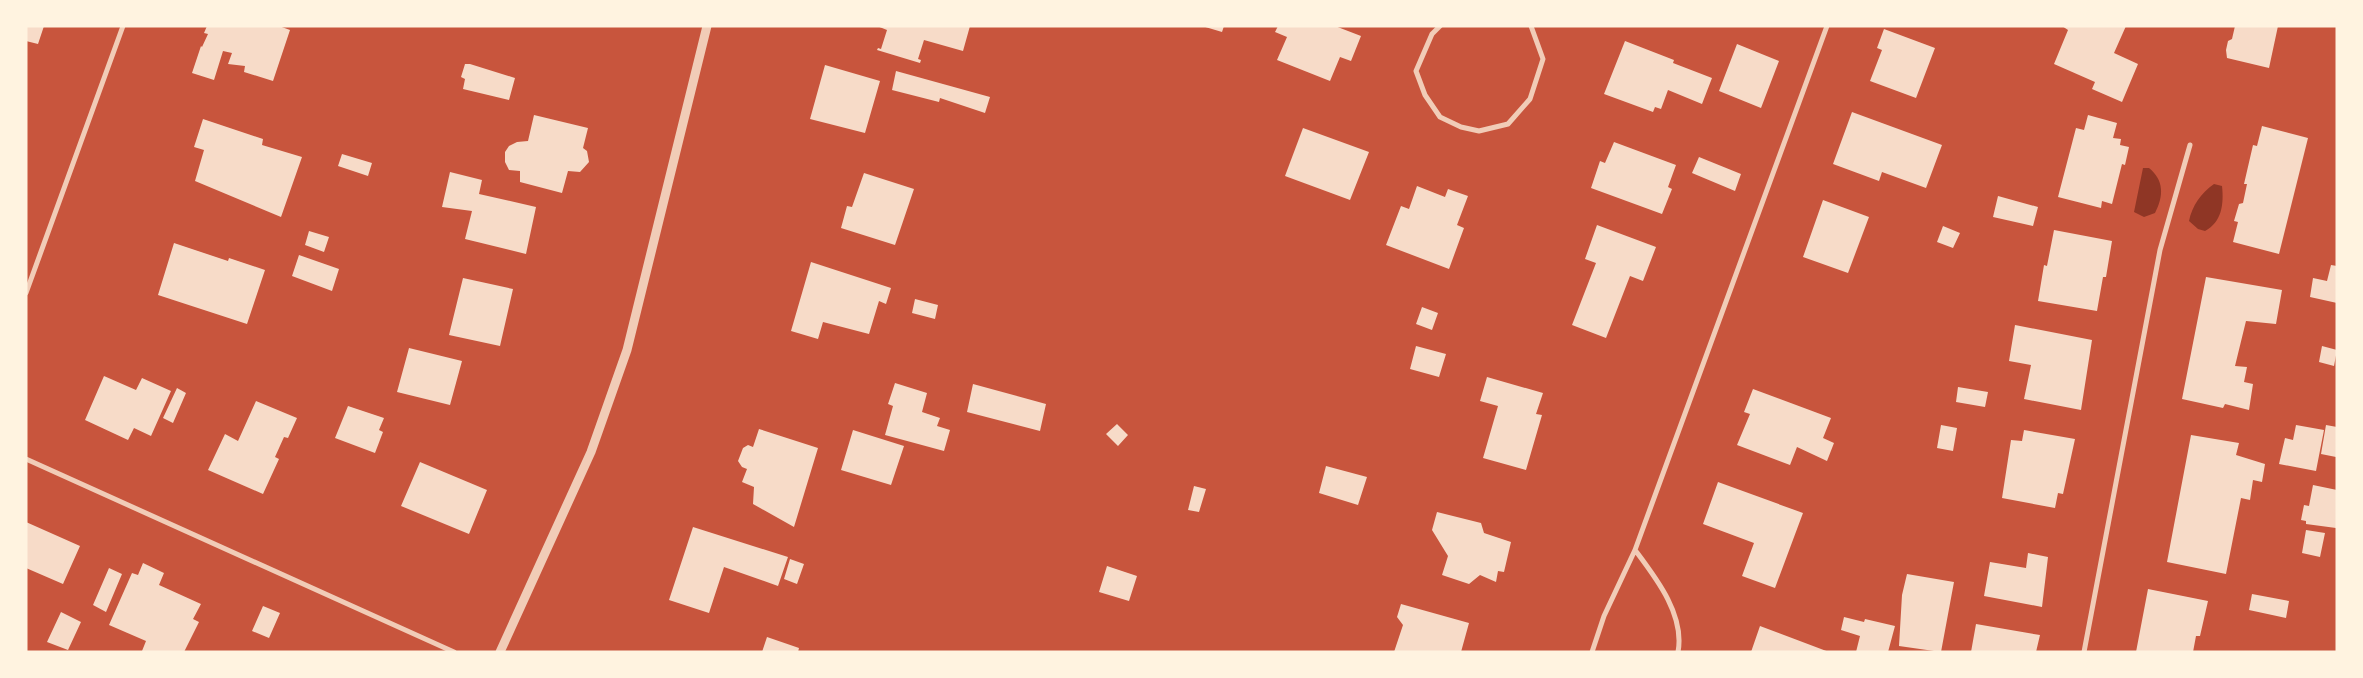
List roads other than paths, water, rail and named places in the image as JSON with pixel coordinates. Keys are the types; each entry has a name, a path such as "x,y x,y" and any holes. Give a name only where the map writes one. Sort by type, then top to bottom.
{"street":[{"path":"26,293 123,26"},
{"path":"500,652 591,452 627,350 707,26"},
{"path":"1440,26 1432,34 1416,71 1425,96 1440,117 1461,127 1479,131 1508,124 1530,99 1543,60 1531,26"},
{"path":"1592,652 1604,616 1634,550 1827,26"},
{"path":"2084,652 2160,250 2190,145"},
{"path":"26,459 454,652"},
{"path":"1634,550 1654,575 1675,614 1680,645 1678,652"}]}
